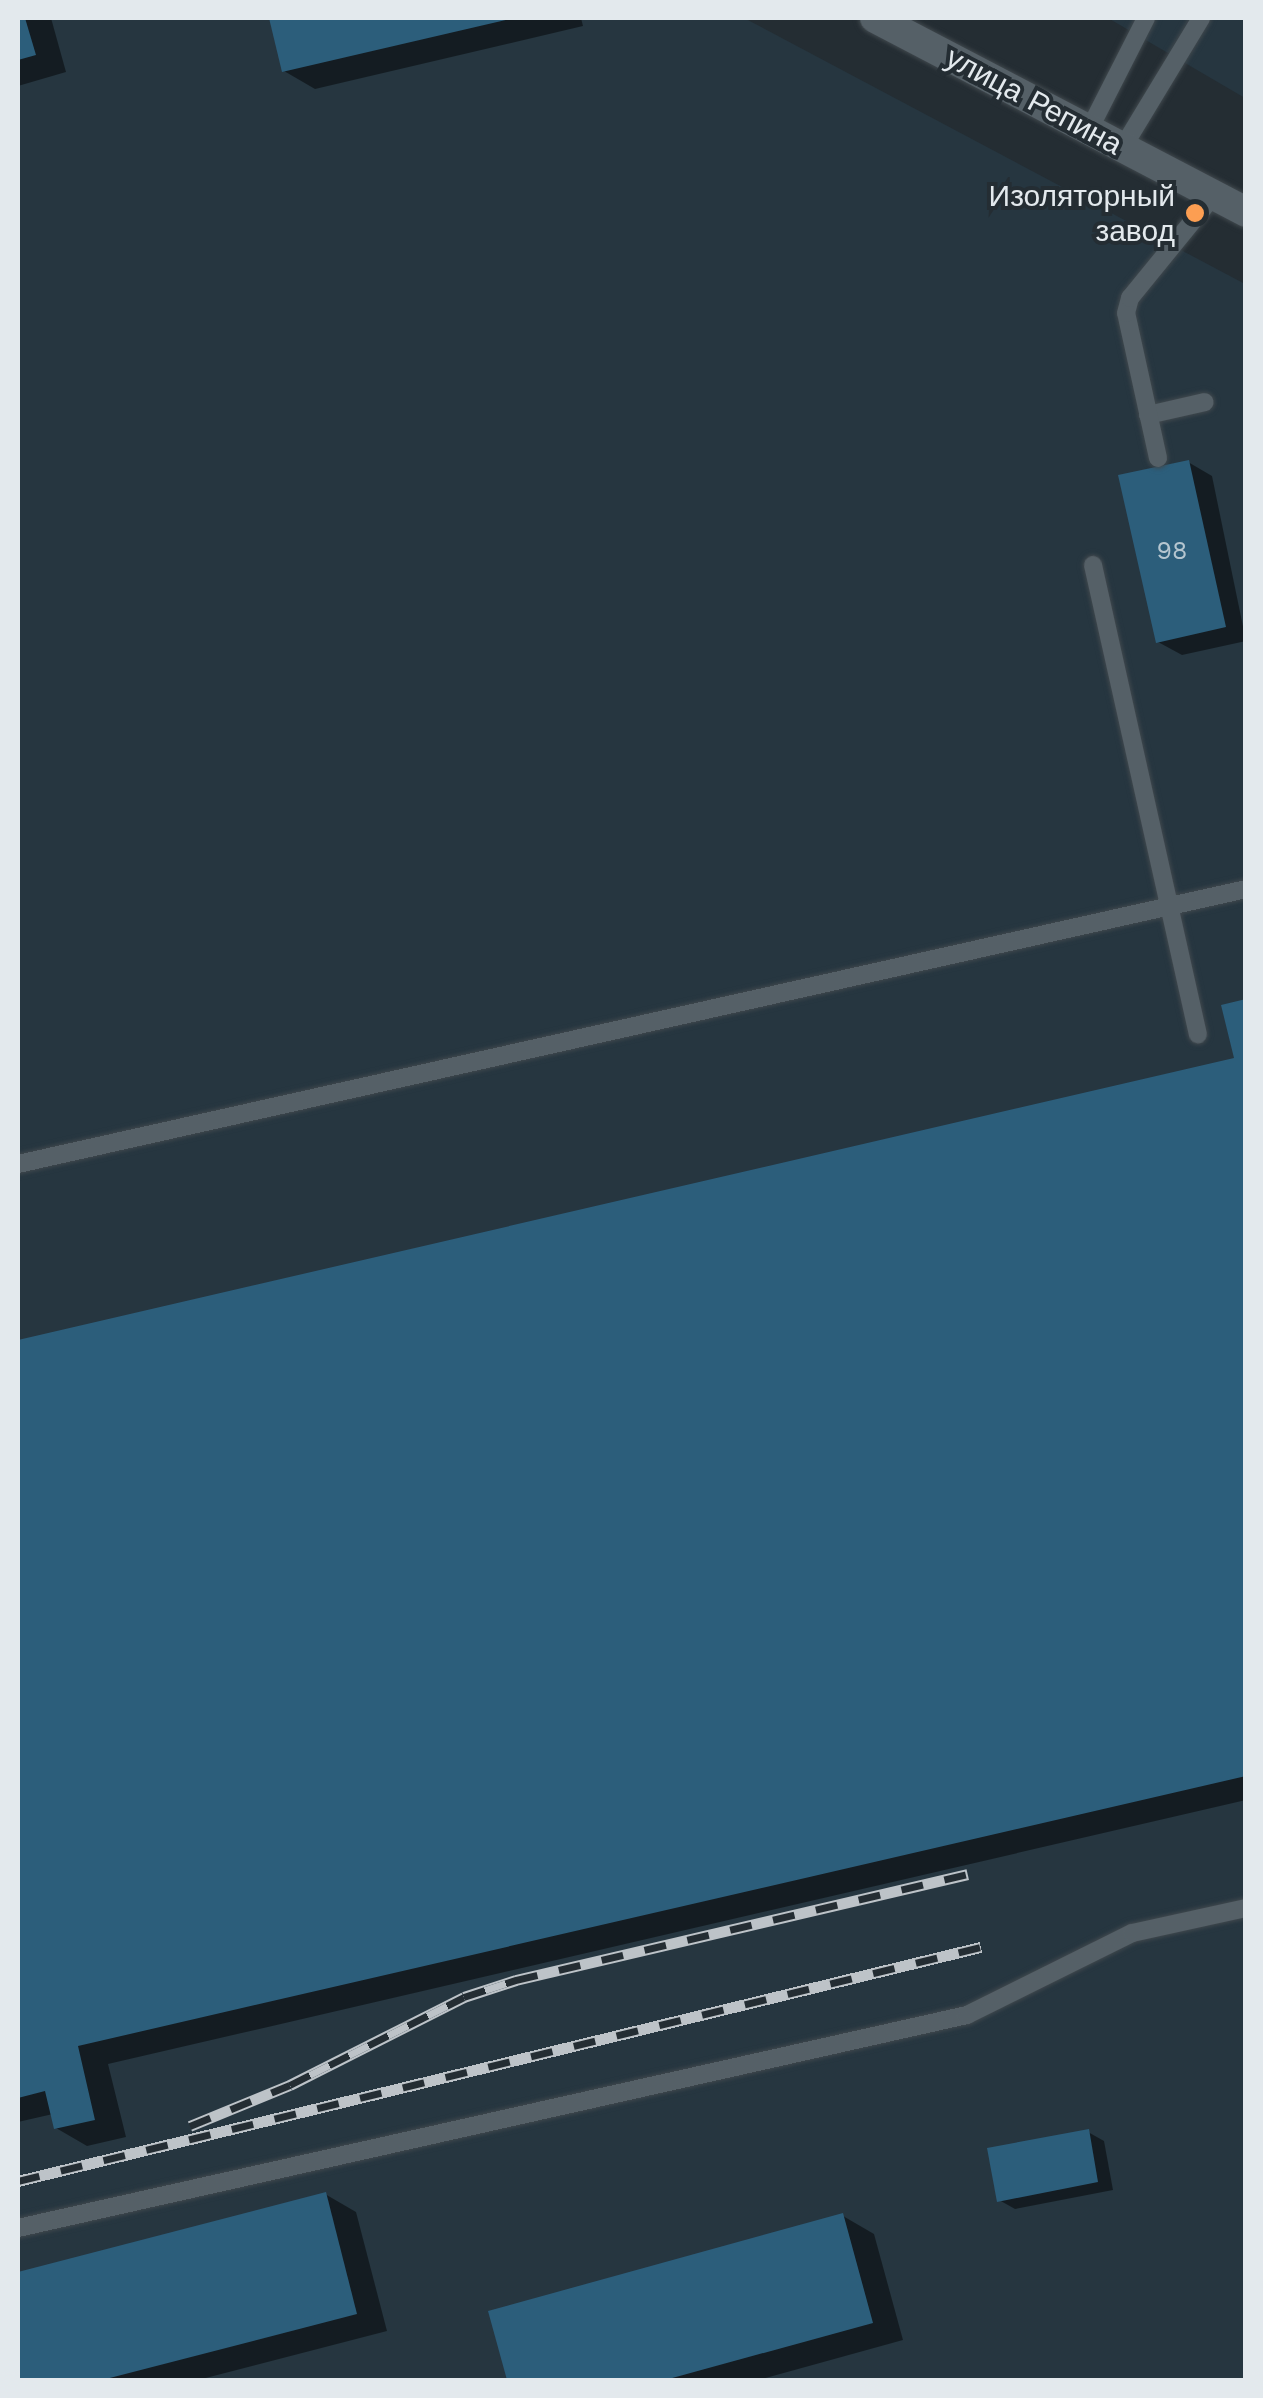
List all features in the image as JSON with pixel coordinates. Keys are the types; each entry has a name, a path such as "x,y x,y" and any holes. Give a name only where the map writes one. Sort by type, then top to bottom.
{"street":[{"name":"улица Репина","path":"876,18 1246,212"}],"lane":[{"path":"1089,130 1146,18"},
{"path":"1123,148 1201,18"},
{"path":"1158,458 1126,313 1130,298 1214,195"},
{"path":"1148,415 1205,402"},
{"path":"1093,565 1198,1034"},
{"path":"18,1164 1246,889"},
{"path":"18,2228 968,2015 1132,1933 1246,1908"}],"shaded area":[{"path":"18,18 744,18 1245,284 1245,2380 18,2380"},
{"path":"1108,18 1245,18 1245,98"}],"building":[{"path":"18,18 25,18 36,55 18,60"},
{"path":"269,18 510,18 510,19 282,72"},
{"path":"1189,460 1226,627 1156,643 1118,475"},
{"path":"1246,999 1246,1776 78,2046 95,2120 54,2129 45,2091 18,2098 18,1340 1234,1058 1221,1005"},
{"path":"1089,2129 1098,2182 997,2202 987,2148"},
{"path":"326,2192 357,2314 102,2380 18,2380 18,2272"},
{"path":"843,2213 873,2323 665,2380 507,2380 488,2311"}],"railway":[{"path":"190,2126 290,2085 464,1997 516,1980 968,1874"},
{"path":"18,2181 981,1947"}],"place":[{"name":"Изоляторный завод","path":"1195,213"}]}
